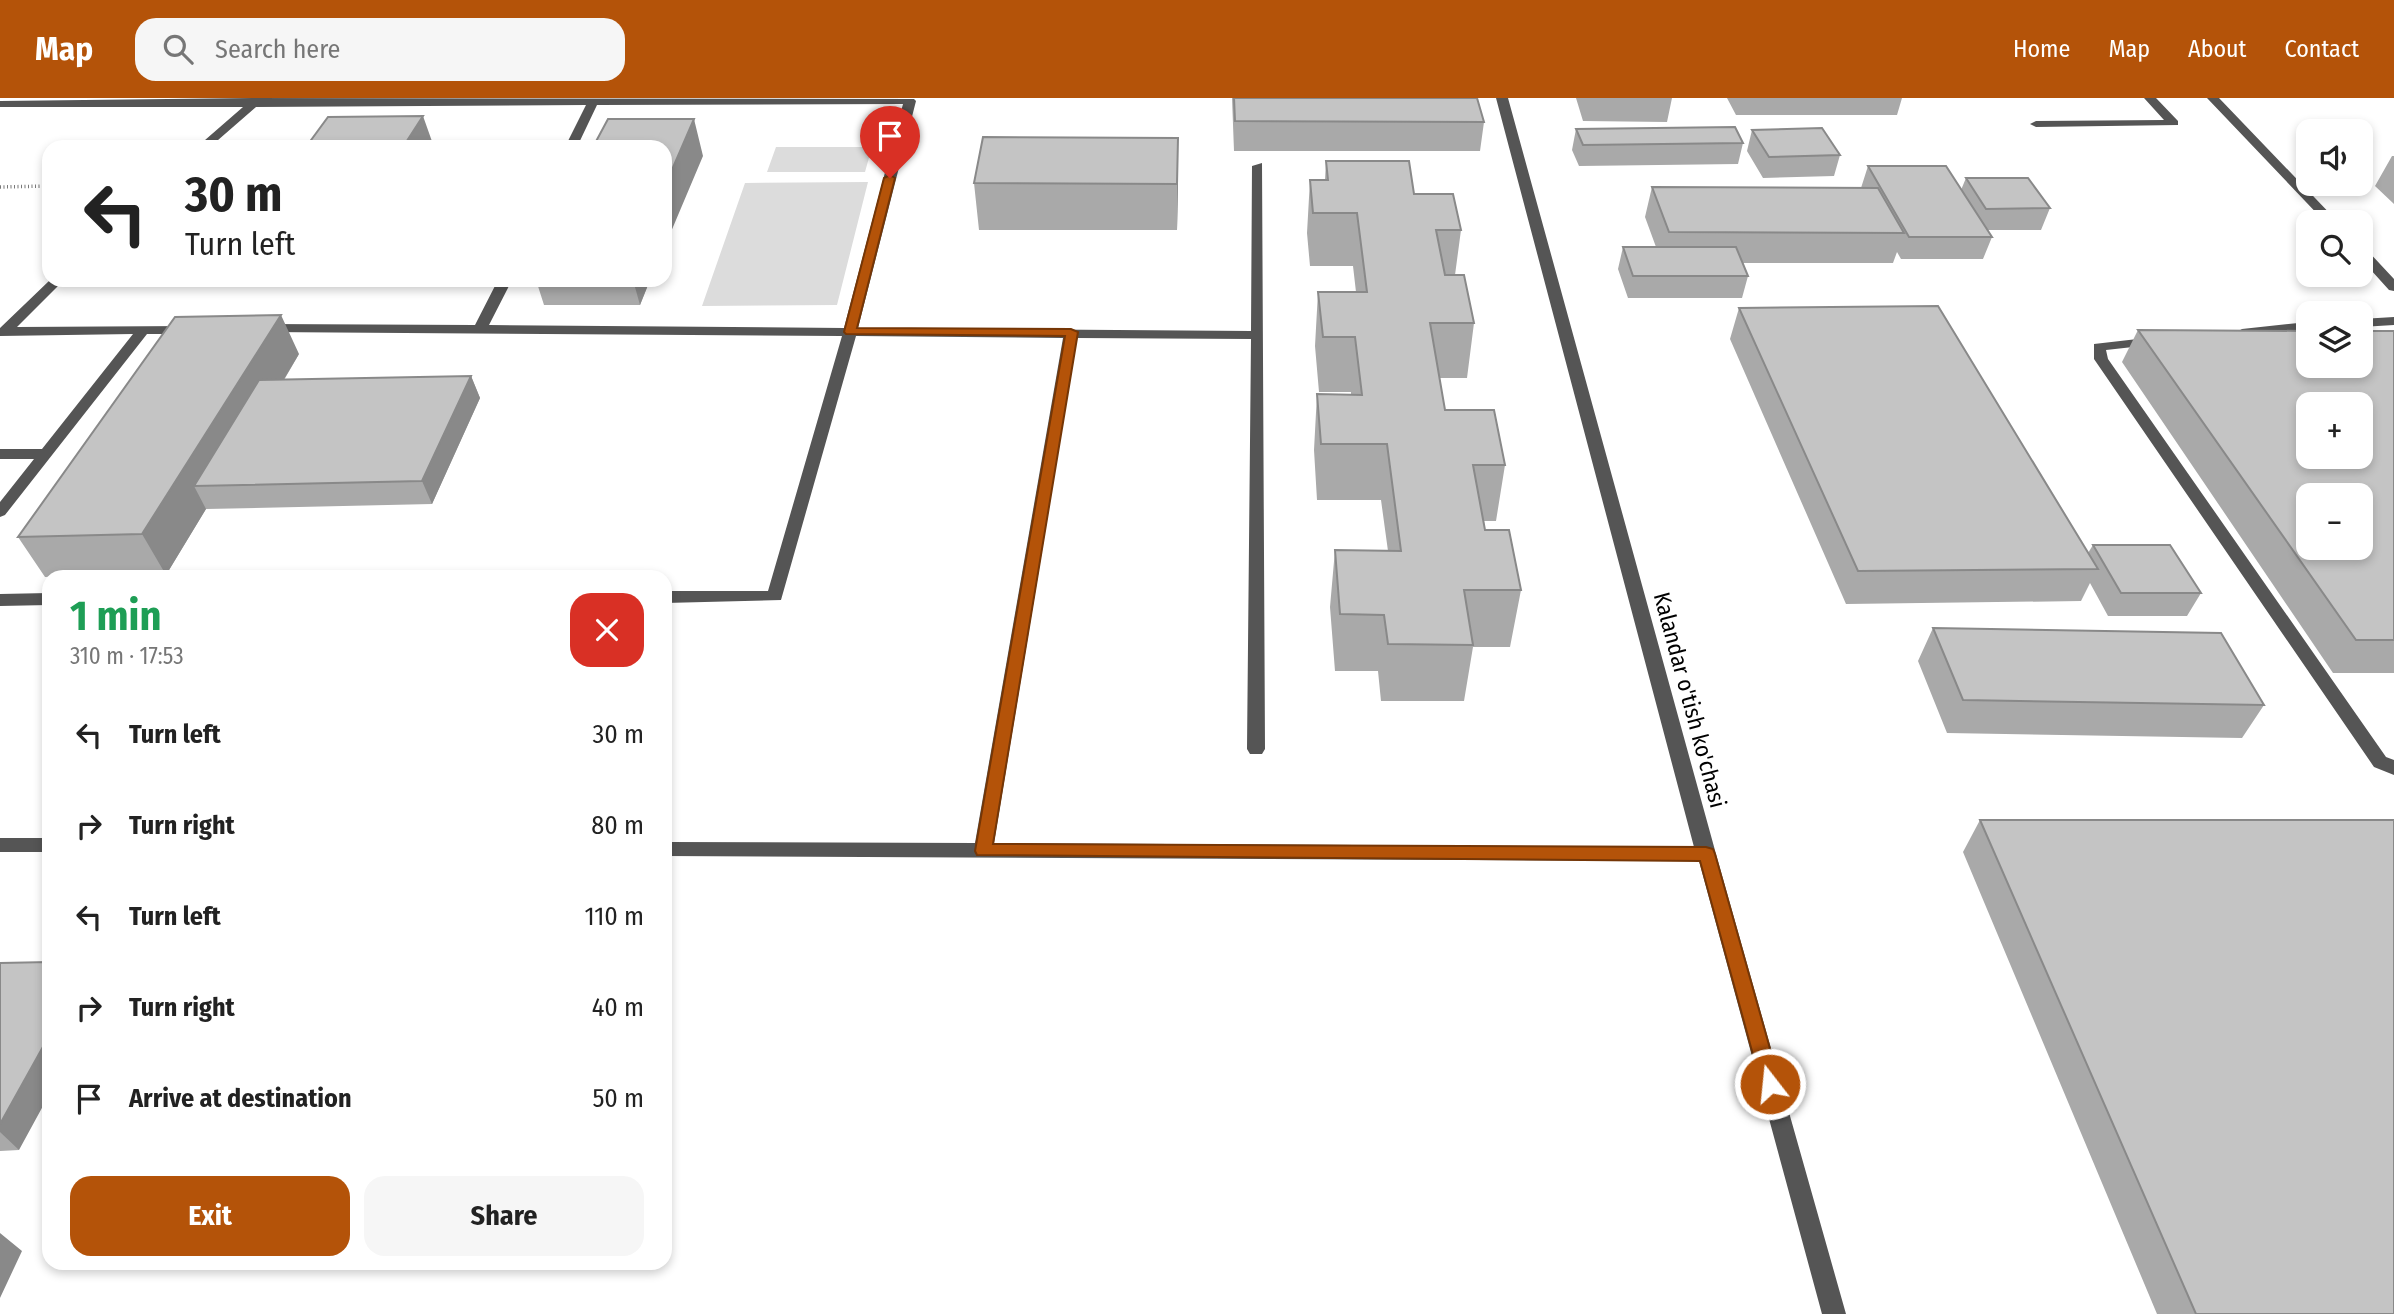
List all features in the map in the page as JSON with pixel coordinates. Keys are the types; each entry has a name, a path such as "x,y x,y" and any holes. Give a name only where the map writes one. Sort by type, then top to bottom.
{"street":[{"name":"Kalandar o'tish ko'chasi","path":"1502,98 1706,854 1834,1314"},
{"path":"2036,124 2174,124 2150,98"},
{"path":"2213,98 2320,210"},
{"path":"211,140 257,100"},
{"path":"0,104 257,100 910,102 850,332 775,596 672,597"},
{"path":"574,140 593,102"},
{"path":"1256,749 1258,166"},
{"path":"2373,265 2394,287"},
{"path":"3,333 50,287"},
{"path":"480,329 501,287"},
{"path":"2373,322 2394,321"},
{"path":"2230,334 2296,327"},
{"path":"3,333 208,329"},
{"path":"247,329 1258,335"},
{"path":"0,512 143,331"},
{"path":"983,851 1071,332"},
{"path":"2165,340 2099,347 2101,359 2381,762 2394,768"},
{"path":"0,454 44,454"},
{"path":"0,600 42,599"},
{"path":"0,845 42,845"},
{"path":"672,849 1706,854"}],"path":[{"path":"0,187 42,186"}],"shaded area":[{"path":"776,147 872,147 865,172 767,172"},
{"path":"868,182 837,305 702,306 745,183"}],"building":[{"path":"1234,98 1477,98 1484,122 1235,121"},
{"path":"423,116 408,140 311,140 328,117"},
{"path":"608,119 694,119 672,170 672,140 597,140"},
{"path":"1735,127 1743,143 1583,145 1576,129"},
{"path":"1822,128 1840,155 1769,157 1752,130"},
{"path":"983,137 1178,138 1177,184 974,183"},
{"path":"1326,161 1409,161 1414,194 1453,194 1461,230 1436,230 1445,275 1464,275 1474,323 1430,323 1445,410 1494,410 1505,465 1473,465 1485,530 1509,530 1521,590 1464,590 1473,645 1388,644 1384,615 1340,614 1335,550 1401,551 1387,444 1321,444 1317,394 1362,395 1355,337 1323,337 1318,292 1367,292 1357,213 1313,213 1310,180 1328,180"},
{"path":"1868,166 1946,166 1992,237 1909,237"},
{"path":"1966,178 2028,178 2050,208 1986,209"},
{"path":"1652,187 1878,188 1904,233 1669,232"},
{"path":"1623,247 1736,247 1748,276 1633,276"},
{"path":"1938,306 2098,569 1858,571 1739,308"},
{"path":"281,315 142,534 18,537 175,317"},
{"path":"2138,330 2296,331 2296,378 2373,378 2373,331 2394,331 2394,640 2356,640 2300,560 2373,560 2373,483 2296,483 2296,555"},
{"path":"471,376 422,481 194,486 259,380"},
{"path":"2093,545 2170,545 2201,593 2121,593"},
{"path":"1933,628 2221,633 2264,705 1963,700"},
{"path":"1980,820 2394,820 2394,1314 2196,1314"},
{"path":"42,962 42,1049 0,1124 0,963"}],"route":[{"path":"890,178 850,332 1071,332 983,851 1706,854 1770,1084"}]}
